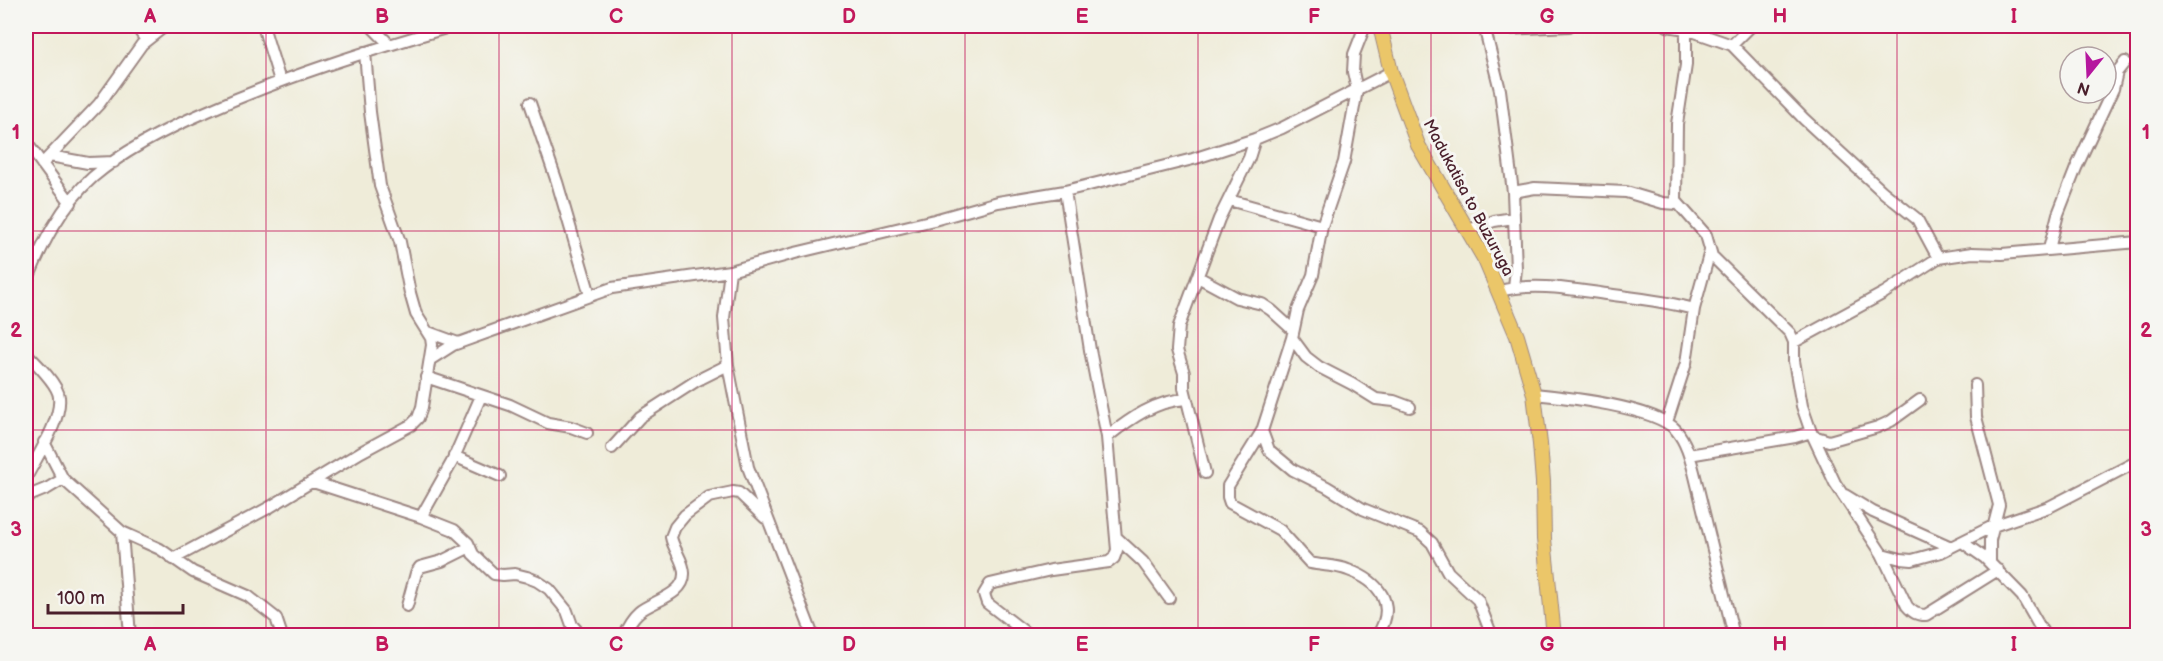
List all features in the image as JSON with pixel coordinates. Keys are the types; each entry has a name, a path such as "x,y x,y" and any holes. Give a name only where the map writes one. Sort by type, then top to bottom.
{"main road":[{"name":"Madukatisa to Buzuruga","path":"1380,26 1392,72 1418,145 1469,230 1499,291 1517,336 1534,394 1543,482 1544,539 1554,636"}],"street":[{"path":"136,26 146,40"},
{"path":"46,160 94,110 146,40 165,26"},
{"path":"263,26 280,81"},
{"path":"371,26 389,44"},
{"path":"26,284 58,218 70,203 92,178 152,138 188,119 280,81 389,44 453,26"},
{"path":"1365,26 1354,54 1353,64 1357,90 1344,162 1322,226 1316,263 1298,310 1293,334 1262,431 1228,486 1228,497 1230,503 1280,530 1310,563 1348,570 1363,577 1383,594 1386,601 1386,615 1377,636"},
{"path":"1484,26 1500,90 1513,192 1516,269 1514,287"},
{"path":"1497,26 1505,29 1569,26"},
{"path":"1667,26 1686,27 1732,45 1804,119 1882,191 1917,219 1938,258"},
{"path":"1732,45 1751,26"},
{"path":"1667,422 1686,363 1694,309 1710,251 1706,235 1675,198 1677,124 1686,65 1686,27"},
{"path":"173,559 313,482 411,425 418,418 422,407 432,345 428,333 416,314 400,242 380,186 365,52"},
{"path":"2049,249 2058,214 2076,168 2113,89 2117,72 2125,62"},
{"path":"431,359 458,343 612,288 730,271 998,202 1065,191 1165,167 1255,140 1392,72"},
{"path":"530,103 557,182 590,296"},
{"path":"1205,473 1186,399 1177,337 1179,326 1219,219 1249,158 1255,140"},
{"path":"26,142 31,152 46,160 114,162"},
{"path":"46,160 70,203"},
{"path":"1513,192 1535,188 1626,192 1663,203 1678,204"},
{"path":"1030,636 987,603 984,594 990,584 1051,570 1109,562 1114,558 1117,550 1107,437 1090,350 1065,191"},
{"path":"1229,200 1322,226"},
{"path":"1469,230 1494,221 1513,218"},
{"path":"1794,342 1884,293 1938,258 1972,253 2002,254 2138,242"},
{"path":"1710,251 1790,333 1794,342 1794,361 1798,384 1812,434 1842,494 1882,554 1907,606 1913,613 1926,615 1994,566"},
{"path":"730,271 724,318 729,365 748,467 813,636"},
{"path":"1198,277 1231,295 1262,304 1271,310 1293,334 1306,357 1319,367 1376,399 1394,400 1410,407"},
{"path":"1499,291 1514,287 1545,287 1655,300 1694,309"},
{"path":"428,333 458,343"},
{"path":"26,353 60,395 54,423 26,478"},
{"path":"612,448 640,417 696,381 729,365"},
{"path":"426,377 525,411 548,423 587,433"},
{"path":"1976,385 1976,417 1999,505 1989,547 1994,566"},
{"path":"1534,394 1611,405 1667,422 1681,436 1689,455 1721,573 1734,636"},
{"path":"421,517 440,487 481,396"},
{"path":"1107,437 1124,423 1153,406 1168,400 1186,399"},
{"path":"1689,455 1812,434 1829,441 1878,427 1920,400"},
{"path":"1262,431 1269,450 1293,470 1363,509 1420,532 1432,543 1448,572 1478,600 1492,636"},
{"path":"44,442 63,479 122,532 160,549 193,572 248,596 272,613 279,623 282,636"},
{"path":"454,456 500,476"},
{"path":"1882,554 1901,560 1912,560 1957,544 1993,526 2049,507 2138,461"},
{"path":"739,493 748,467"},
{"path":"26,496 48,488 63,479"},
{"path":"313,482 454,530 470,547 473,554 494,574 515,574 527,577 537,580 549,589 562,603 572,625 582,636"},
{"path":"623,636 634,616 666,597 682,581 684,570 671,537 675,527 685,515 709,497 733,492 739,493 767,520"},
{"path":"1842,494 1873,512 1957,544 1994,566 2022,596 2045,636"},
{"path":"122,532 130,636"},
{"path":"1117,538 1143,562 1169,598"},
{"path":"407,606 416,573 420,567 442,561 470,547"}]}
